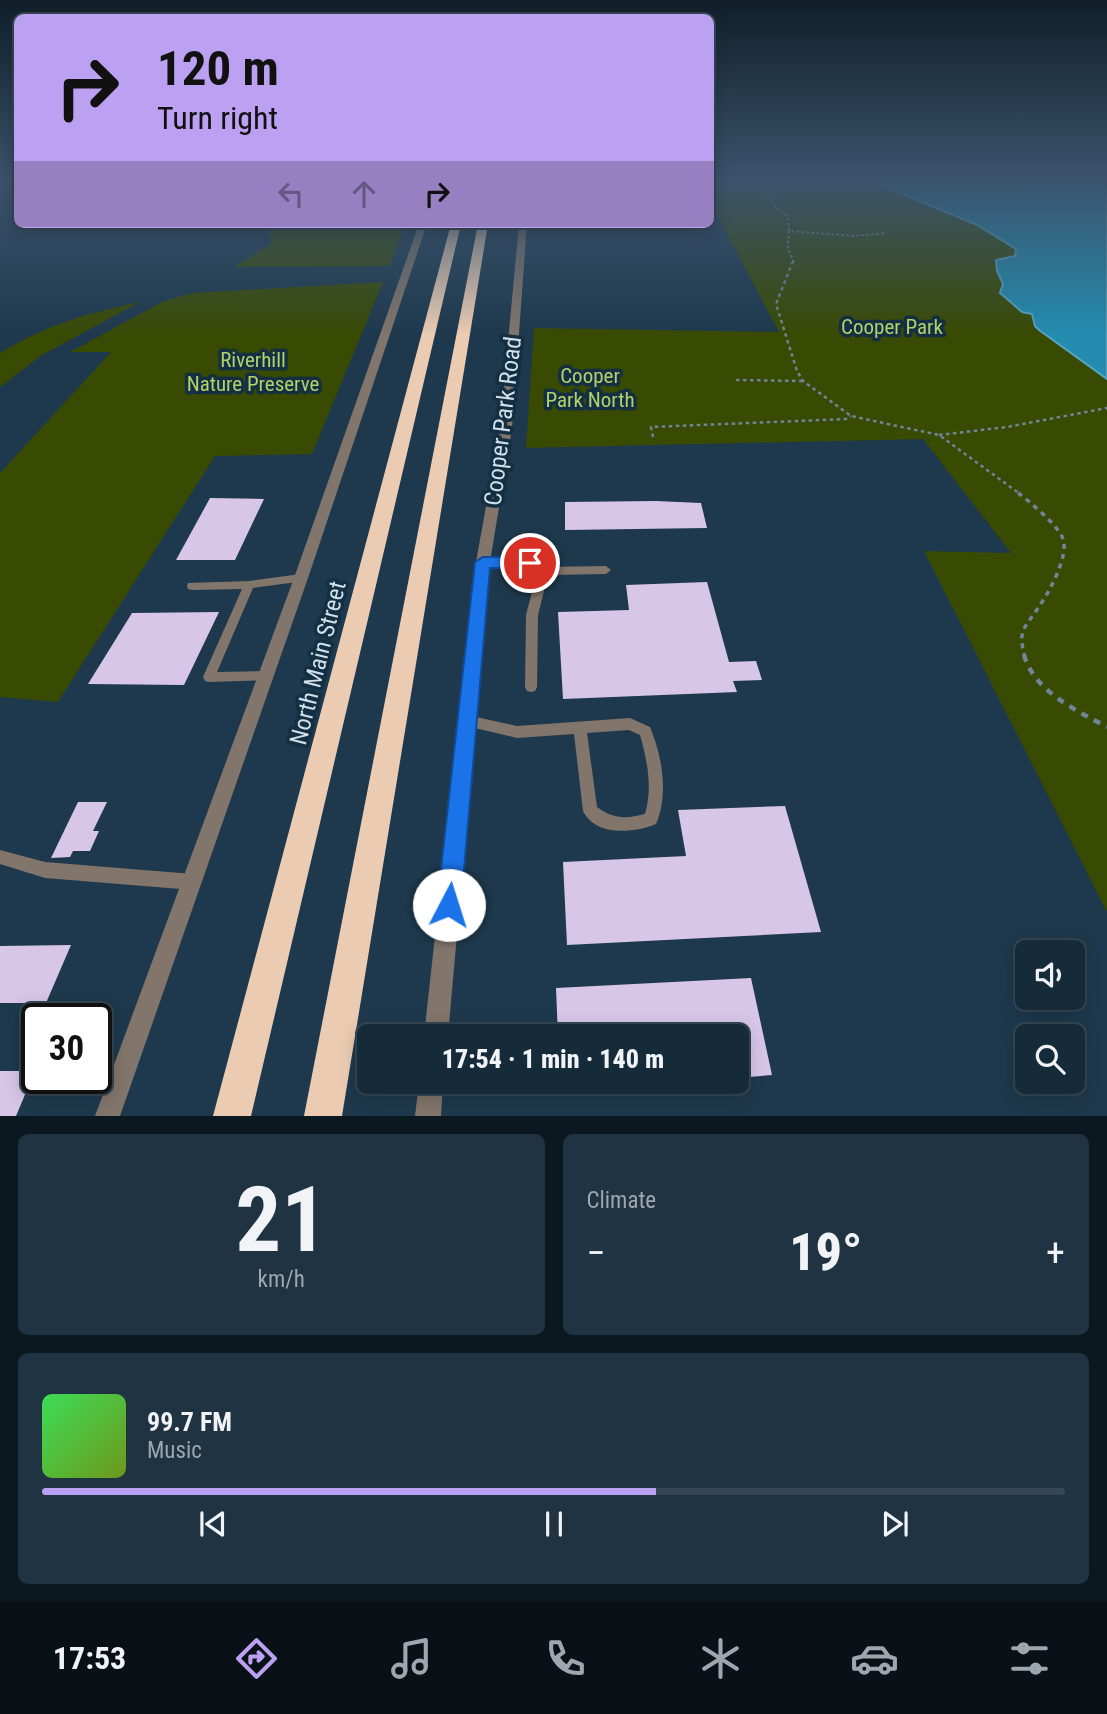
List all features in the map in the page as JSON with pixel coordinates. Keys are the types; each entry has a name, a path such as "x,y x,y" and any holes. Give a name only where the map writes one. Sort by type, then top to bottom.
{"highway":[{"name":"North Main Street","path":"232,1115 454,232"},
{"path":"323,1115 481,232"}],"street":[{"path":"107,1115 193,881 420,232"},
{"name":"Cooper Park Road","path":"437,1024 483,562 506,428 522,232"},
{"path":"428,1115 430,1094"}],"lane":[{"path":"483,562 530,563 543,570 606,570"},
{"path":"531,687 532,615 543,570"},
{"path":"192,586 249,585 300,578"},
{"path":"249,585 209,677 265,676"},
{"path":"467,721 517,732 580,727 630,724 645,732 653,757 657,801 651,819 633,825 605,823 590,811 580,727"},
{"path":"0,857 45,870 193,881"}],"path":[{"path":"789,232 788,249 794,262 776,304 797,371 803,381 851,416 939,435 1007,427 1107,408"},
{"path":"803,232 853,236 886,233"},
{"path":"736,380 803,381"},
{"path":"653,437 651,426 846,419 851,416"},
{"path":"939,435 1029,501 1063,536 1066,553 1050,581 1050,592 1033,617 1023,626 1022,649 1040,683 1071,707 1107,727"}],"green space":[{"path":"269,232 402,232 389,266 234,267 272,243"},
{"name":"Cooper Park","path":"726,232 991,232 1018,252 1015,256 999,258 997,271 1004,288 1000,293 1022,311 1032,314 1039,330 1107,379 1107,912 924,551 1011,553 923,439 526,448 534,328 779,332"},
{"name":"Riverhill Nature Preserve","path":"383,282 312,454 215,456 58,702 0,697 0,473 111,352 70,352 164,301 193,293"},
{"name":"Riverhill Nature Preserve","path":"140,302 42,355 0,387 0,353 68,321"}],"water":[{"path":"989,232 1107,232 1107,379 1039,330 1032,314 1022,312 1000,293 1003,284 997,271 996,260 1015,256 1016,249"}],"building":[{"path":"210,498 264,499 235,560 176,560"},
{"path":"565,502 701,503 707,528 565,530"},
{"path":"707,582 729,662 756,661 762,680 733,681 737,692 563,699 558,612 629,610 626,585"},
{"path":"219,612 184,685 88,684 132,613"},
{"path":"78,802 107,802 93,831 99,831 90,851 73,851 70,857 51,858"},
{"path":"785,806 821,932 567,945 563,862 686,856 678,810"},
{"path":"71,945 46,1003 0,1003 0,946"},
{"path":"751,978 772,1075 749,1077 749,1024 558,1024 556,988"},
{"path":"0,1071 21,1071 21,1094 25,1094 16,1116 0,1116"}],"route":[{"path":"449,905 483,562 530,563"}],"park label":[{"name":"Cooper Park North","path":"590,388"}]}
